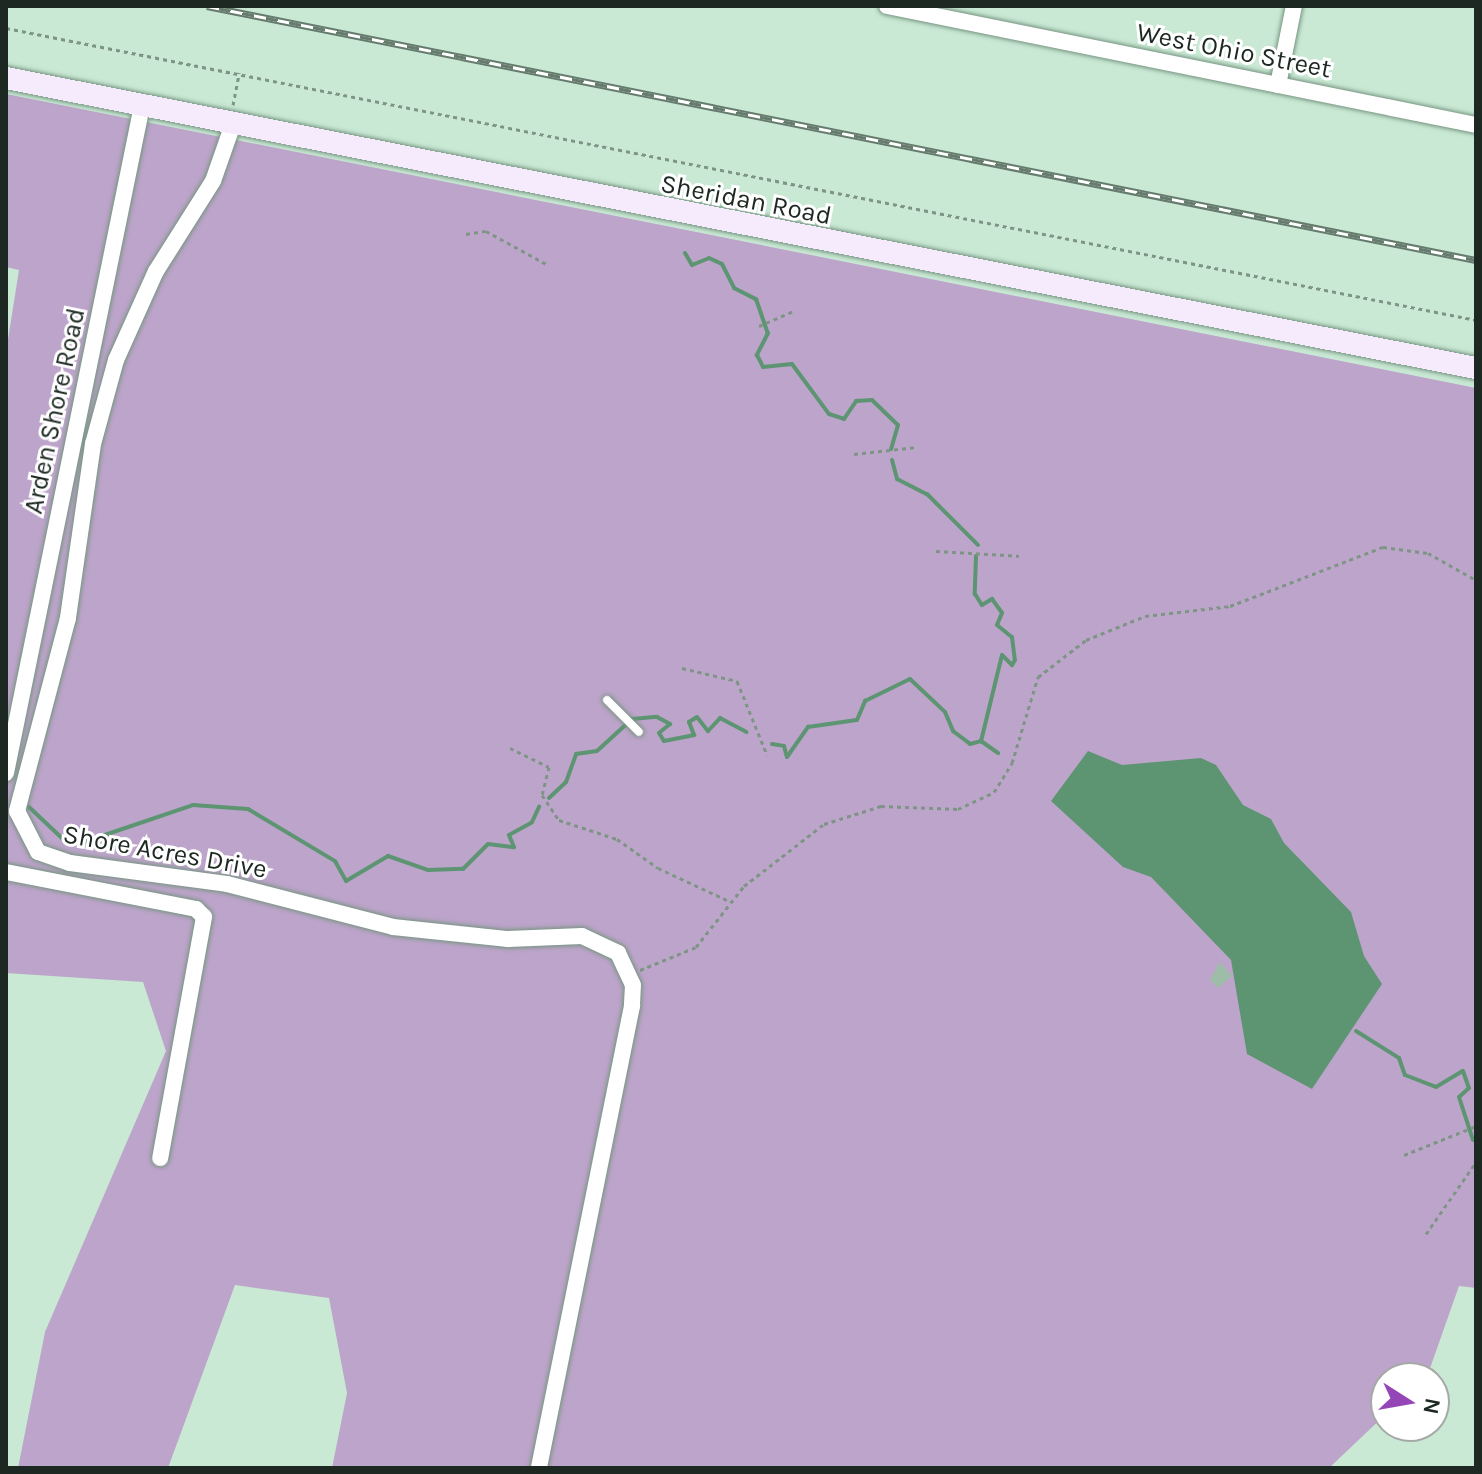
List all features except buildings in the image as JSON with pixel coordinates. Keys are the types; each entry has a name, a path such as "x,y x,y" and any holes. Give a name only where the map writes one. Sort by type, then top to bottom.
{"main road":[{"name":"Sheridan Road","path":"6,78 1476,368"}],"street":[{"name":"West Ohio Street","path":"887,6 1476,125"},
{"path":"1278,85 1294,6"},
{"name":"Arden Shore Road","path":"6,773 142,106"},
{"name":"Shore Acres Drive","path":"233,124 213,181 156,271 103,403 68,618 17,811 24,836 53,859 227,884 379,924 508,939 582,936 618,953 630,974"},
{"path":"6,872 196,909 206,923 160,1158"},
{"path":"539,1468 632,1006 630,974"}],"lane":[{"path":"607,700 639,732"}],"path":[{"path":"6,28 1476,320"},
{"path":"233,124 239,73"},
{"path":"466,234 486,231 548,265"},
{"path":"759,326 796,310"},
{"path":"854,454 917,447"},
{"path":"630,974 696,947 729,901 780,856 844,815 881,806 958,809 994,792 1012,763 1038,677 1067,650 1124,623 1230,606 1383,547 1428,553 1476,580"},
{"path":"936,551 1019,556"},
{"path":"682,668 737,681 767,755"},
{"path":"510,748 549,767 542,795 559,820 617,839 658,868 729,901"},
{"path":"1404,1155 1476,1126"},
{"path":"1426,1234 1476,1162"}],"shaded area":[{"path":"6,94 1476,388 1476,1288 1459,1286 1432,1362 1370,1362 1370,1429 1329,1468 332,1468 347,1393 329,1298 235,1285 168,1468 18,1468 45,1332 166,1051 143,982 6,973 6,352 19,270 6,267"},
{"path":"1088,751 1122,765 1201,758 1216,765 1243,805 1271,819 1284,843 1351,912 1364,956 1382,984 1312,1089 1247,1054 1231,960 1151,877 1123,867 1051,801"}],"waterway":[{"path":"685,253 692,265 709,258 722,264 734,288 756,299 768,333 757,355 763,367 792,364 829,414 844,419 856,401 872,400 898,425 891,449"},
{"path":"892,460 897,479 927,494 978,545"},
{"path":"976,556 975,594 982,605 992,599 1002,613 997,625 1012,637 1015,660 1012,665 1002,655 981,741"},
{"path":"772,744 784,746 787,757 808,727 857,720 865,701 910,679 945,712 953,731 970,744 981,741"},
{"path":"549,798 566,782 576,754 597,751 632,719 657,717 670,724 659,733 664,741 694,735 689,722 697,717 708,731 720,718 746,732"},
{"path":"981,741 998,753"},
{"path":"29,807 66,842 81,843 193,805 248,809 335,861 346,881 388,856 428,870 463,869 488,844 514,847 509,835 532,822 539,807"},
{"path":"1356,1031 1399,1058 1405,1075 1436,1087 1463,1071 1469,1088 1459,1097 1473,1140"}],"railway":[{"path":"207,6 1476,260"}]}
